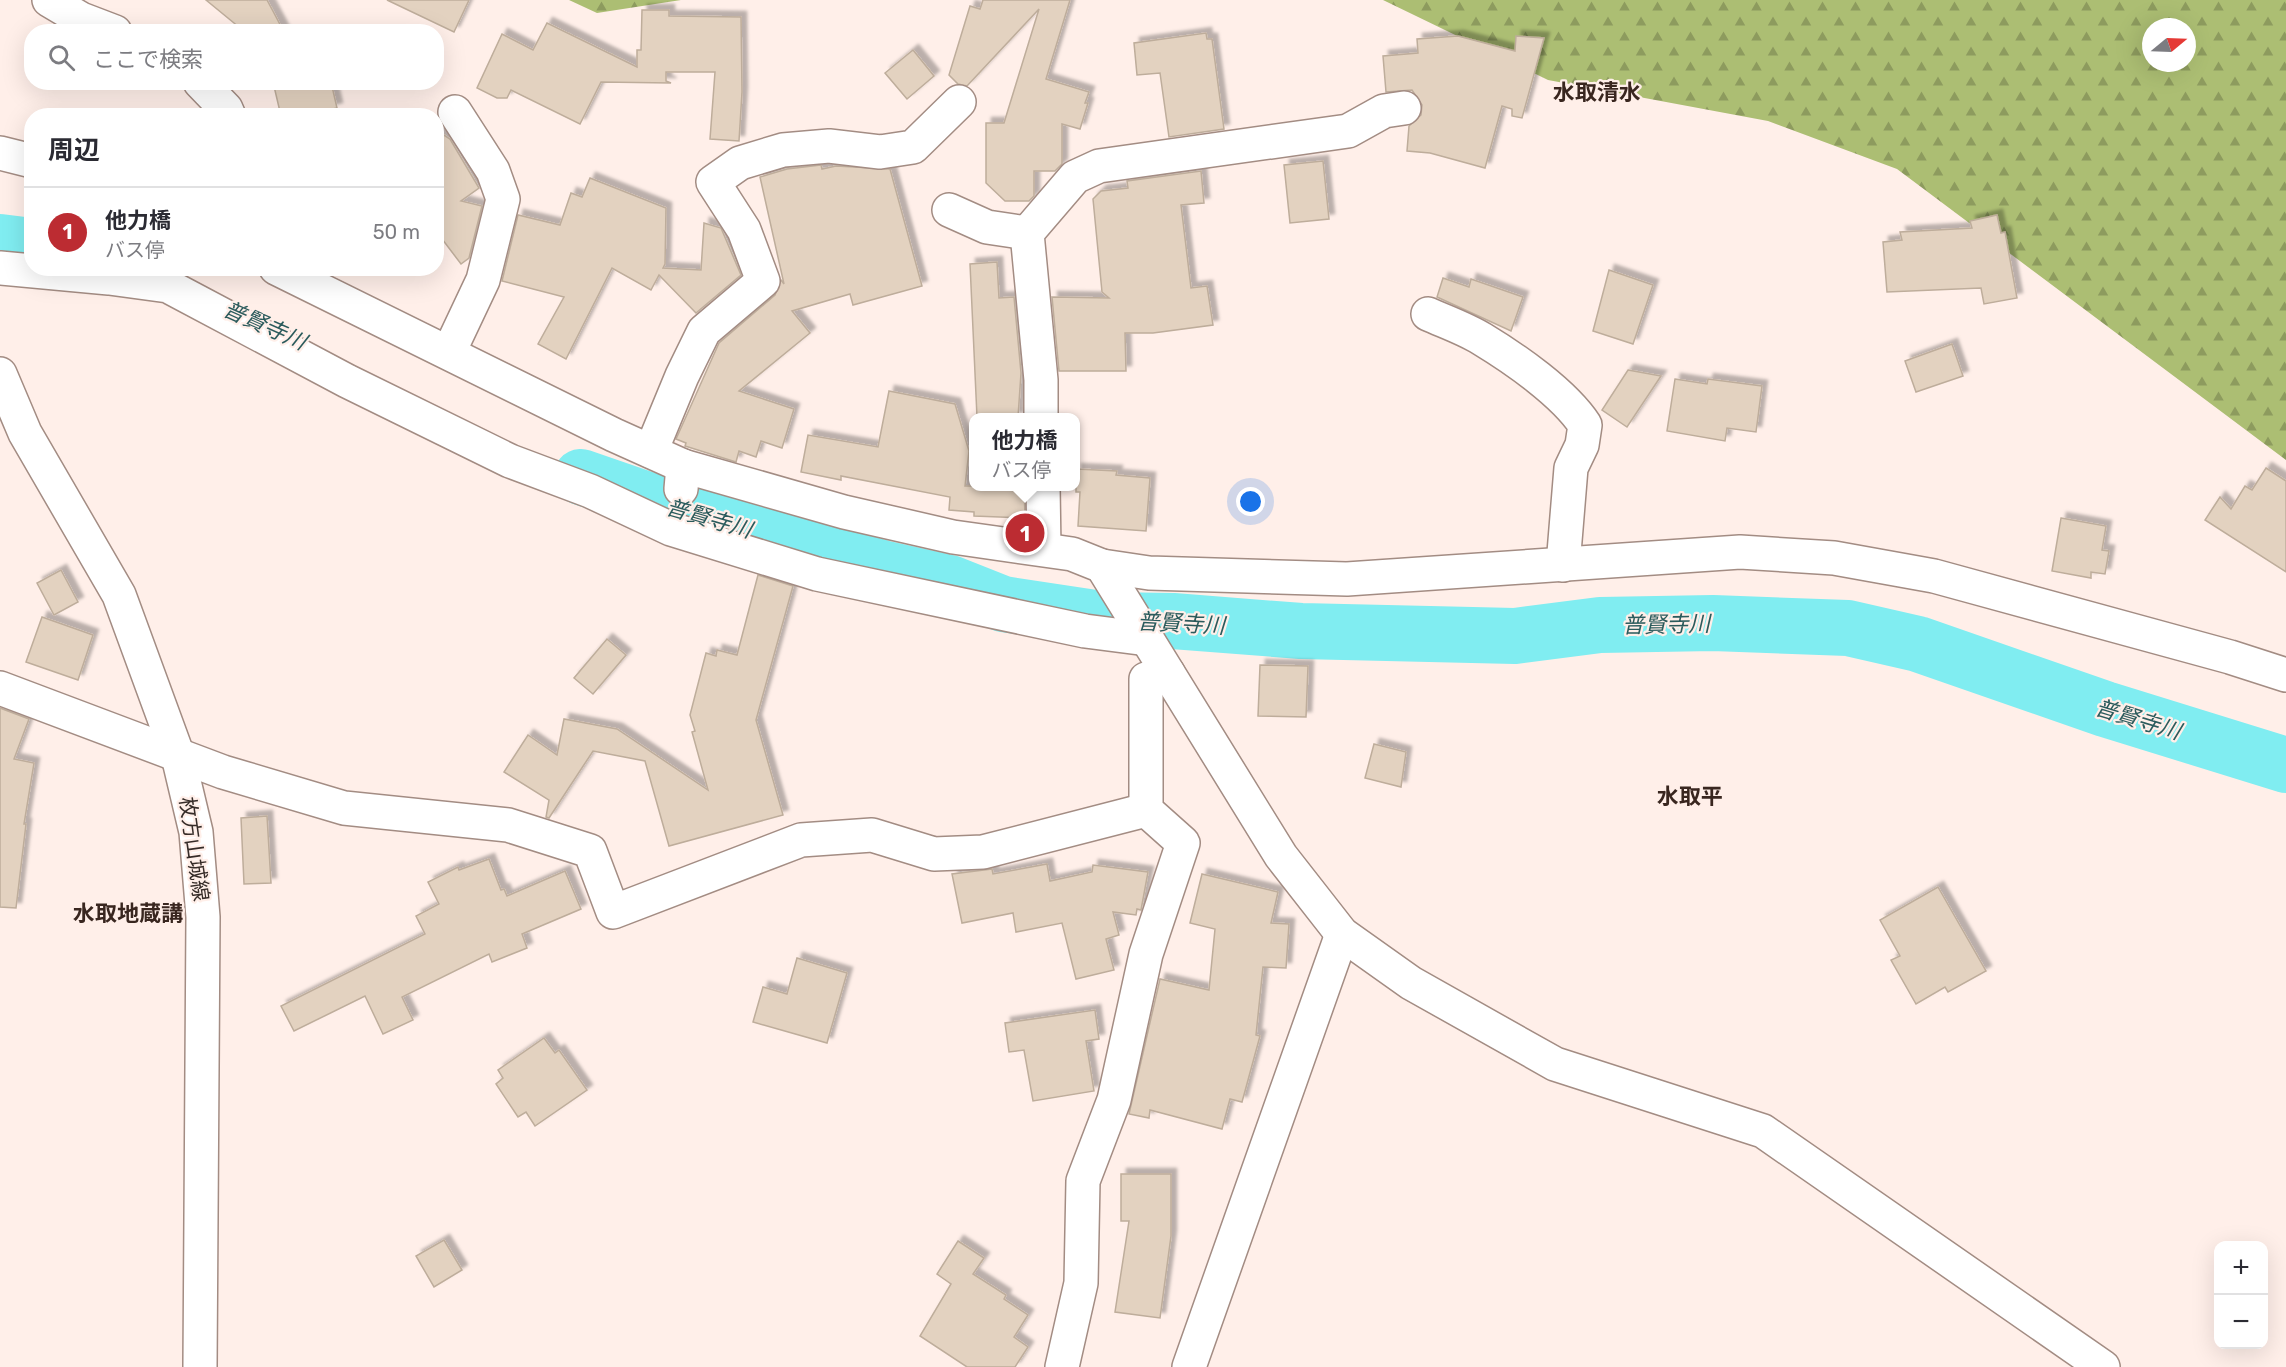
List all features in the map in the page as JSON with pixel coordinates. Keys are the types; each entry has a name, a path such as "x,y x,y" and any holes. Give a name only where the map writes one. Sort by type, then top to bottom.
{"street":[{"path":"49,0 96,24"},
{"path":"208,90 225,108"},
{"path":"651,451 682,375 704,331 763,281 744,230 712,182 740,164 783,150 829,146 880,152 913,147 958,102"},
{"path":"1041,413 1041,380 1027,233 1075,177 1099,166 1348,131 1384,111 1404,108"},
{"path":"449,352 483,280 503,200 493,171 455,112"},
{"path":"0,153 24,159"},
{"path":"949,210 987,227 1027,233"},
{"path":"0,268 24,270"},
{"path":"87,276 168,286 347,381 510,461 590,491 671,529 817,574 1085,631 1144,633"},
{"path":"292,276 651,451 682,477 952,537 1072,554 1102,566 1149,573 1347,579 1740,552 1834,558 1934,576 2230,657 2286,675"},
{"path":"1428,314 1490,344 1568,404 1585,425 1582,445 1571,468 1563,565"},
{"name":"枚方山城線","path":"0,374 25,433 119,595 178,756 196,832 203,917 200,1367"},
{"path":"1043,491 1044,549"},
{"path":"1102,566 1281,856 1342,934 1411,983 1555,1064 1763,1131 2103,1367"},
{"path":"1062,1367 1081,1283 1083,1181 1114,1100 1146,954 1183,843 1146,810 1146,679 1168,673"},
{"path":"0,688 223,772 345,808 508,825 590,851 613,912 801,840 872,835 934,854 982,852 1146,810"},
{"path":"1189,1367 1342,934"}],"green space":[{"path":"569,0 681,0 597,13"},
{"path":"1383,0 2286,0 2286,460 1897,169 1768,121 1548,80"}],"building":[{"path":"206,0 267,0 280,24 235,24"},
{"path":"387,0 469,0 454,32 444,27 444,24 437,24"},
{"path":"983,0 1070,0 1046,79 1089,92 1085,103 1088,103 1080,129 1062,124 1062,164 1055,171 1034,171 1034,196 1029,201 1005,201 986,183 986,123 1004,123 1039,9 967,86 958,84 949,75 970,6 980,9"},
{"path":"642,10 669,10 669,16 741,17 742,92 739,141 710,139 715,72 666,72 666,81 671,83 601,82 580,124 511,90 507,98 497,98 477,88 502,34 533,50 547,23 637,67 637,50 641,50"},
{"path":"1206,33 1207,39 1212,39 1224,129 1169,137 1160,73 1137,75 1134,43"},
{"path":"1458,36 1515,51 1516,36 1544,38 1522,118 1512,116 1512,109 1502,106 1485,168 1430,153 1407,151 1409,126 1421,115 1422,105 1412,90 1386,92 1383,56 1418,53 1417,39"},
{"path":"913,50 934,76 907,99 885,73"},
{"path":"275,90 333,90 337,108 279,108"},
{"path":"444,135 450,139 479,188 461,201 482,206 469,258 461,264 444,242"},
{"path":"1323,161 1329,219 1290,223 1284,165"},
{"path":"821,165 822,169 836,166 890,169 922,286 853,305 850,294 792,311 810,333 739,391 794,409 782,448 761,441 756,457 739,451 736,462 685,446 686,443 676,439 719,343 775,295 781,280 784,284 760,177 787,169"},
{"path":"1201,171 1204,203 1181,205 1191,288 1207,286 1213,325 1153,333 1125,333 1126,371 1059,371 1052,297 1109,298 1102,292 1093,199 1101,191 1128,188 1127,181"},
{"path":"590,178 666,208 663,268 701,270 704,223 721,228 741,275 696,313 659,275 651,290 612,268 566,359 538,344 564,297 502,281 518,215 560,225 571,193 582,197"},
{"path":"1997,215 2001,233 2005,232 2017,298 1984,304 1981,288 1887,292 1883,242 1902,240 1900,232 1972,228 1970,221"},
{"path":"997,262 999,298 1014,297 1021,373 1018,413 977,413 970,264"},
{"path":"1609,270 1653,285 1633,344 1593,331"},
{"path":"1443,278 1469,287 1471,279 1523,297 1511,331 1437,297"},
{"path":"1952,344 1963,376 1916,392 1905,361"},
{"path":"1628,370 1661,376 1627,427 1602,410"},
{"path":"1675,379 1707,384 1708,379 1762,386 1756,432 1727,428 1725,441 1667,431"},
{"path":"889,391 955,404 969,451 965,486 969,486 969,491 1024,491 1025,518 974,516 974,512 949,510 950,497 841,476 841,480 801,472 808,435 878,447"},
{"path":"2266,468 2286,481 2286,572 2205,520 2220,497 2231,509 2245,486 2252,490"},
{"path":"1080,469 1117,471 1116,475 1150,478 1146,531 1078,526 1080,492 1076,492 1080,491"},
{"path":"2061,518 2106,526 2102,550 2109,551 2105,574 2091,572 2091,578 2052,571"},
{"path":"61,570 78,602 54,615 37,583"},
{"path":"758,575 793,586 756,720 783,815 669,846 645,761 593,751 549,818 546,817 549,800 504,772 528,735 557,755 564,719 617,729 708,790 692,732 695,731 690,715 706,653 716,656 717,650 737,655"},
{"path":"42,617 93,635 78,680 26,662"},
{"path":"607,639 626,655 593,694 574,678"},
{"path":"1260,665 1308,666 1306,717 1258,716"},
{"path":"0,708 29,719 14,759 34,763 24,824 26,824 16,908 0,907"},
{"path":"1374,744 1406,752 1401,787 1365,778"},
{"path":"267,816 271,883 244,884 241,818"},
{"path":"489,859 501,890 504,889 507,896 565,871 581,909 522,934 527,948 492,962 489,954 402,997 413,1020 383,1034 365,996 294,1031 281,1006 425,934 416,916 439,904 428,882 458,867 459,870"},
{"path":"1047,864 1050,881 1092,872 1093,865 1148,872 1141,910 1137,909 1136,915 1113,912 1119,935 1106,939 1114,970 1076,979 1062,923 1016,932 1013,913 962,923 952,874 992,869 993,874"},
{"path":"1202,874 1278,892 1271,923 1289,924 1286,968 1263,967 1256,1035 1260,1036 1242,1102 1230,1099 1222,1129 1150,1110 1149,1118 1129,1114 1160,979 1209,990 1215,929 1190,923"},
{"path":"1938,887 1986,971 1948,992 1945,987 1916,1004 1891,960 1900,956 1880,920"},
{"path":"797,958 847,973 827,1043 753,1022 763,987 787,994"},
{"path":"1095,1010 1099,1039 1086,1041 1094,1091 1033,1101 1024,1050 1009,1052 1005,1023"},
{"path":"544,1038 555,1053 559,1050 587,1090 535,1126 526,1112 518,1117 496,1084 503,1078 498,1070"},
{"path":"1121,1174 1171,1174 1171,1236 1160,1318 1115,1312 1129,1221 1121,1221"},
{"path":"444,1240 462,1270 434,1287 416,1256"},
{"path":"958,1241 984,1258 973,1274 1006,1295 1004,1299 1028,1315 1014,1337 1028,1347 1015,1367 967,1367 920,1336 951,1284 937,1274"}],"waterway":[{"name":"普賢寺川","path":"0,242 24,245"},
{"name":"普賢寺川","path":"581,477 665,506 882,568 950,583 1003,604 1108,620 1173,621 1301,631 1515,636 1600,625 1713,623 1848,628 1918,644 2105,709 2286,765"}],"place":[{"name":"他力橋","path":"1025,533"}],"district":[{"name":"水取清水","path":"1597,92"},
{"name":"水取平","path":"1690,796"},
{"name":"水取地蔵講","path":"128,913"}]}
